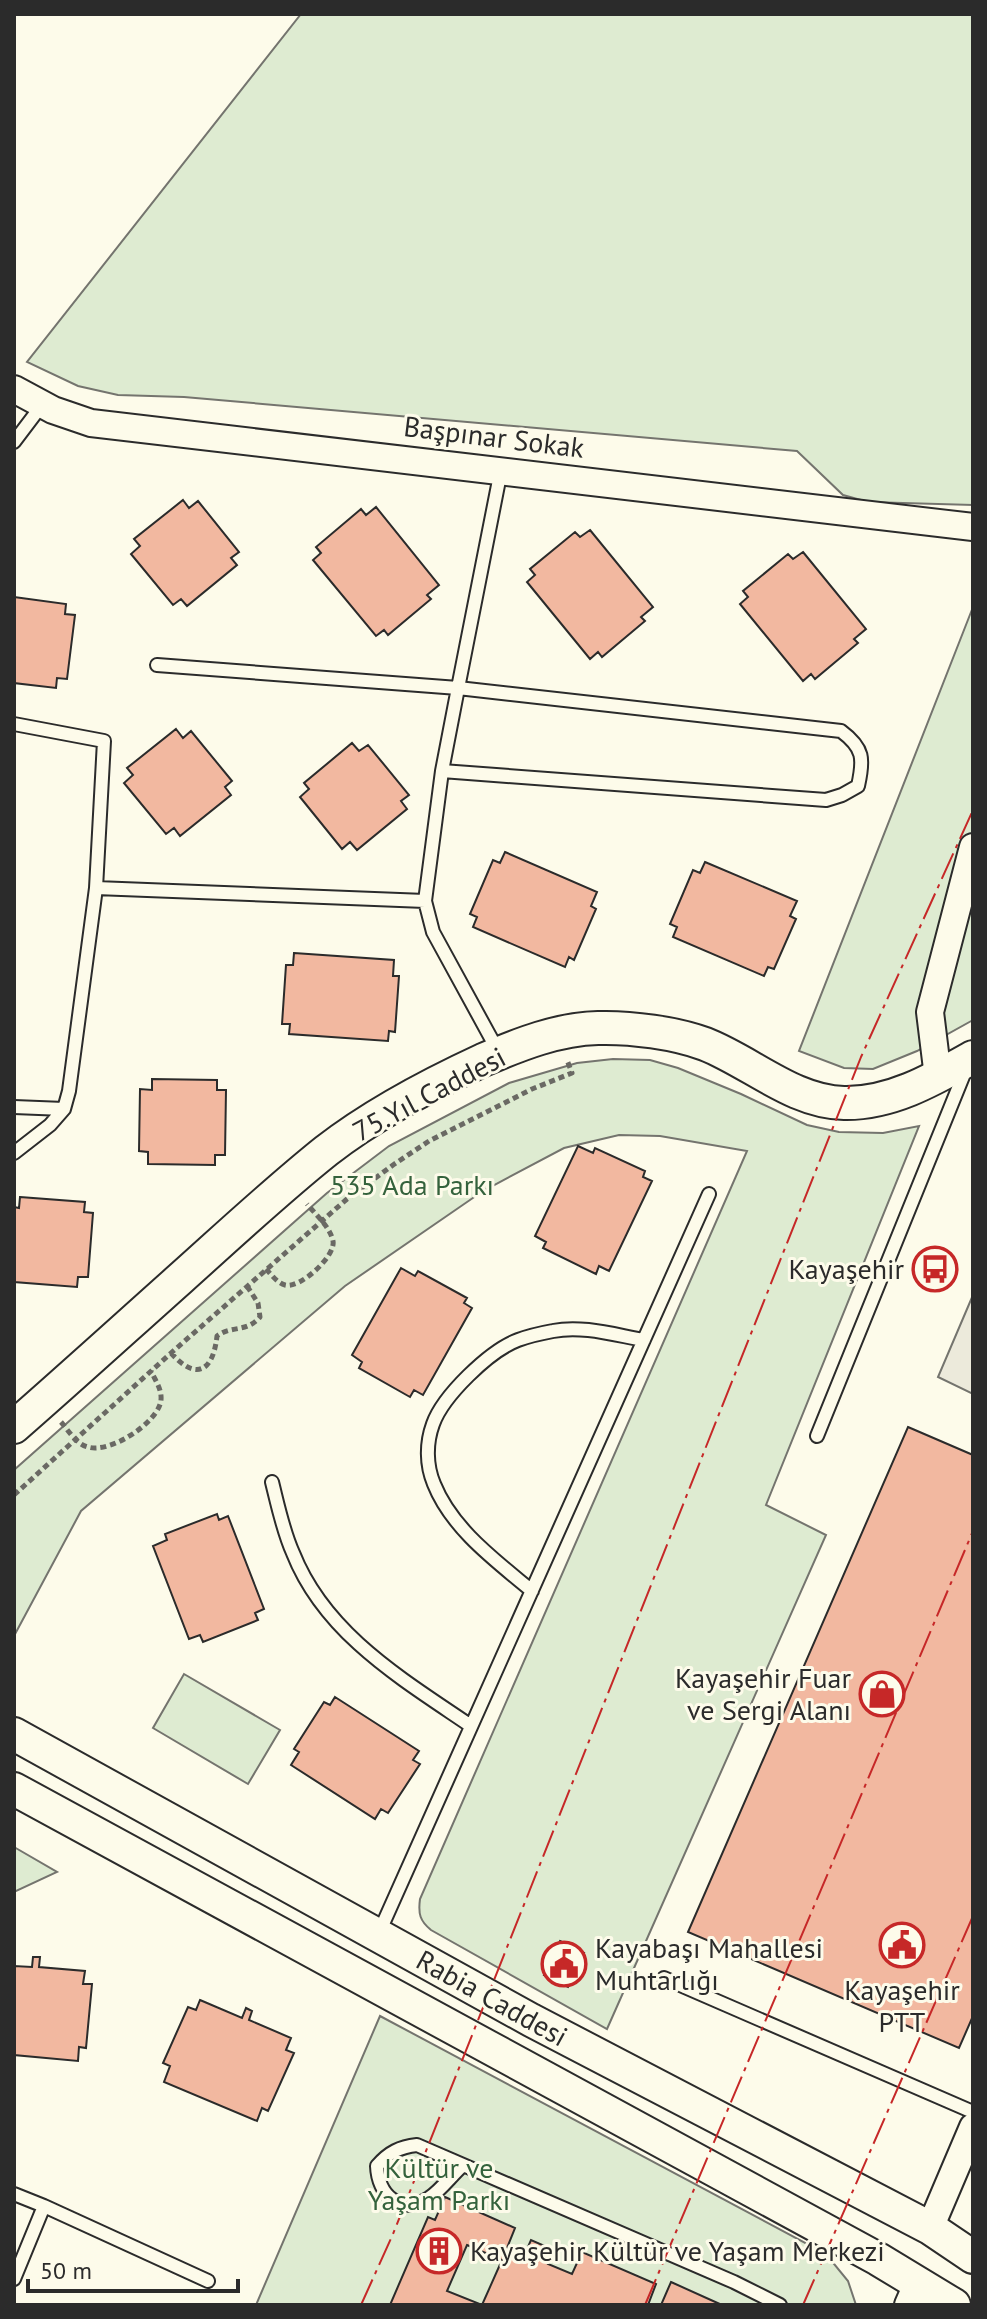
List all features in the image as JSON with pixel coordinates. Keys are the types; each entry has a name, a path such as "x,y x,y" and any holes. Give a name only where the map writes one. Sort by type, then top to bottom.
{"street":[{"name":"Başpınar Sokak","path":"14,389 53,410 91,423 973,527"},
{"path":"938,1077 930,1012 973,847"},
{"name":"75.Yıl Caddesi","path":"14,1427 329,1149 448,1077 499,1053 575,1029 601,1028 665,1034 706,1045 792,1088 831,1102 847,1103 902,1092 972,1058"},
{"name":"Rabia Caddesi","path":"14,1734 531,2020 930,2228 973,2257"},
{"name":"Rabia Caddesi","path":"14,1789 913,2294 954,2305"},
{"path":"930,2228 973,2127"}],"lane":[{"path":"14,442 42,405"},
{"path":"499,1053 433,932 425,901 442,771 501,470"},
{"path":"157,665 458,688 841,731 856,742 863,763 858,786 826,800 442,771"},
{"path":"14,724 104,741 96,888 69,1091 64,1109 50,1125 14,1153"},
{"path":"96,888 425,901"},
{"path":"817,1436 972,1058"},
{"path":"14,1107 64,1109"},
{"path":"378,1935 709,1194"},
{"path":"532,1591 467,1533 447,1508 434,1484 427,1455 433,1423 456,1389 485,1360 516,1341 556,1330 592,1331 644,1340"},
{"path":"272,1482 293,1555 322,1606 371,1656 471,1726"},
{"path":"664,1978 973,2112"},
{"path":"462,2166 430,2197 412,2205 391,2200 377,2179 377,2166 385,2156 401,2147 417,2145 734,2282 780,2305"},
{"path":"14,2194 208,2281"},
{"path":"14,2279 44,2206"}],"path":[{"path":"14,1495 321,1220 393,1165 429,1141 532,1089 572,1073 557,1033"},
{"path":"266,1269 286,1286 301,1282 322,1264 333,1246 321,1220 289,1182"},
{"path":"171,1353 195,1371 209,1365 217,1336 247,1327 260,1317 258,1303 247,1286"},
{"path":"44,1401 76,1439 89,1448 111,1446 125,1439 150,1418 161,1402 161,1390 151,1371"}],"green space":[{"path":"301,14 973,14 973,505 868,502 843,495 797,451 184,397 118,395 78,386 27,362"},
{"path":"973,607 973,1020 917,1051 873,1069 844,1068 799,1051"},
{"name":"535 Ada Parkı","path":"613,1059 650,1060 678,1068 807,1125 839,1132 883,1133 919,1126 766,1505 826,1535 607,2029 431,1930 421,1917 420,1899 747,1151 660,1136 619,1135 564,1148 483,1191 345,1286 81,1511 14,1636 14,1470 327,1193 389,1146 509,1083 577,1063"},
{"path":"184,1674 280,1730 248,1784 153,1728"},
{"path":"14,1847 57,1872 14,1892"},
{"name":"Kültür ve Yaşam Parkı","path":"380,2016 826,2254 848,2281 856,2305 256,2305"}],"shaded area":[{"path":"973,1295 973,1394 938,1377"}],"building":[{"path":"183,500 189,508 198,501 239,552 231,558 237,565 187,606 181,599 173,605 131,554 140,546 134,539"},
{"path":"376,507 439,585 427,595 431,599 388,635 384,630 376,636 313,560 321,553 316,547 361,509 366,515"},
{"path":"590,530 653,607 641,617 645,621 602,657 598,652 590,659 527,582 535,575 530,569 575,532 580,537"},
{"path":"803,552 866,629 854,639 858,643 815,679 811,674 803,681 740,604 748,597 743,591 788,554 793,559"},
{"path":"14,597 66,604 65,614 75,615 67,679 57,678 56,688 14,683"},
{"path":"176,729 183,738 191,731 232,781 225,787 231,795 180,836 174,828 166,834 124,783 133,775 127,768"},
{"path":"352,743 359,751 368,745 409,795 401,801 407,809 357,850 350,842 342,849 300,797 309,789 304,783"},
{"path":"505,852 597,892 591,906 596,909 574,960 569,957 565,967 473,927 477,917 470,914 493,860 500,863"},
{"path":"705,862 797,901 790,916 796,919 774,969 768,967 764,976 673,937 677,927 670,924 693,870 700,873"},
{"path":"294,953 394,960 393,976 399,976 395,1032 389,1031 388,1041 289,1034 290,1024 282,1024 286,965 293,965"},
{"path":"152,1079 217,1080 217,1090 226,1090 225,1155 215,1155 215,1165 148,1164 148,1152 139,1151 140,1089 152,1090"},
{"path":"578,1146 593,1153 595,1148 645,1171 643,1177 652,1181 609,1271 599,1266 596,1274 543,1248 546,1242 535,1236"},
{"path":"20,1197 85,1202 84,1212 93,1213 88,1277 78,1277 77,1287 14,1282 14,1207 19,1208"},
{"path":"401,1268 415,1276 418,1271 467,1298 464,1303 472,1308 423,1395 414,1390 410,1397 359,1368 362,1362 352,1355"},
{"name":"Kayaşehir Fuar ve Sergi Alanı","path":"908,1427 973,1455 973,2016 959,2048 688,1932"},
{"path":"217,1514 219,1520 228,1516 264,1609 255,1613 258,1620 203,1642 200,1635 189,1639 153,1546 167,1540 165,1534"},
{"path":"335,1697 419,1751 413,1760 420,1764 388,1813 381,1809 375,1819 291,1765 299,1752 294,1749 324,1702 330,1705"},
{"name":"Kayabaşı Mahallesi Muhtarlığı","path":"560,1941 584,1953 568,1987 544,1975"},
{"path":"33,1957 40,1957 39,1967 85,1971 83,1984 92,1984 86,2048 79,2047 78,2061 14,2055 14,1966 32,1967"},
{"path":"200,2000 242,2018 246,2008 252,2011 249,2020 291,2038 286,2050 294,2053 268,2111 262,2108 257,2121 164,2082 170,2066 163,2063 188,2007 196,2010"},
{"name":"Kayaşehir Kültür ve Yaşam Merkezi","path":"445,2197 515,2228 507,2248 524,2256 531,2240 554,2250 548,2264 572,2274 582,2252 656,2284 648,2305 482,2305 390,2305 428,2217 435,2220","holes":["467,2245 502,2260 482,2305 447,2291"]},
{"name":"Kayaşehir Kültür ve Yaşam Merkezi","path":"671,2282 722,2305 661,2305"}],"power":[{"path":"361,2305 393,2234 861,1057 973,810"},
{"path":"645,2305 973,1531"},
{"path":"803,2305 973,1916"}],"place":[{"name":"Kayaşehir","path":"935,1269"},
{"name":"Kayaşehir Fuar ve Sergi Alanı","path":"882,1694"},
{"name":"Kayaşehir PTT","path":"902,1945"},
{"name":"Kayabaşı Mahallesi Muhtarlığı","path":"564,1964"},
{"name":"Kayaşehir Kültür ve Yaşam Merkezi","path":"439,2251"}]}
